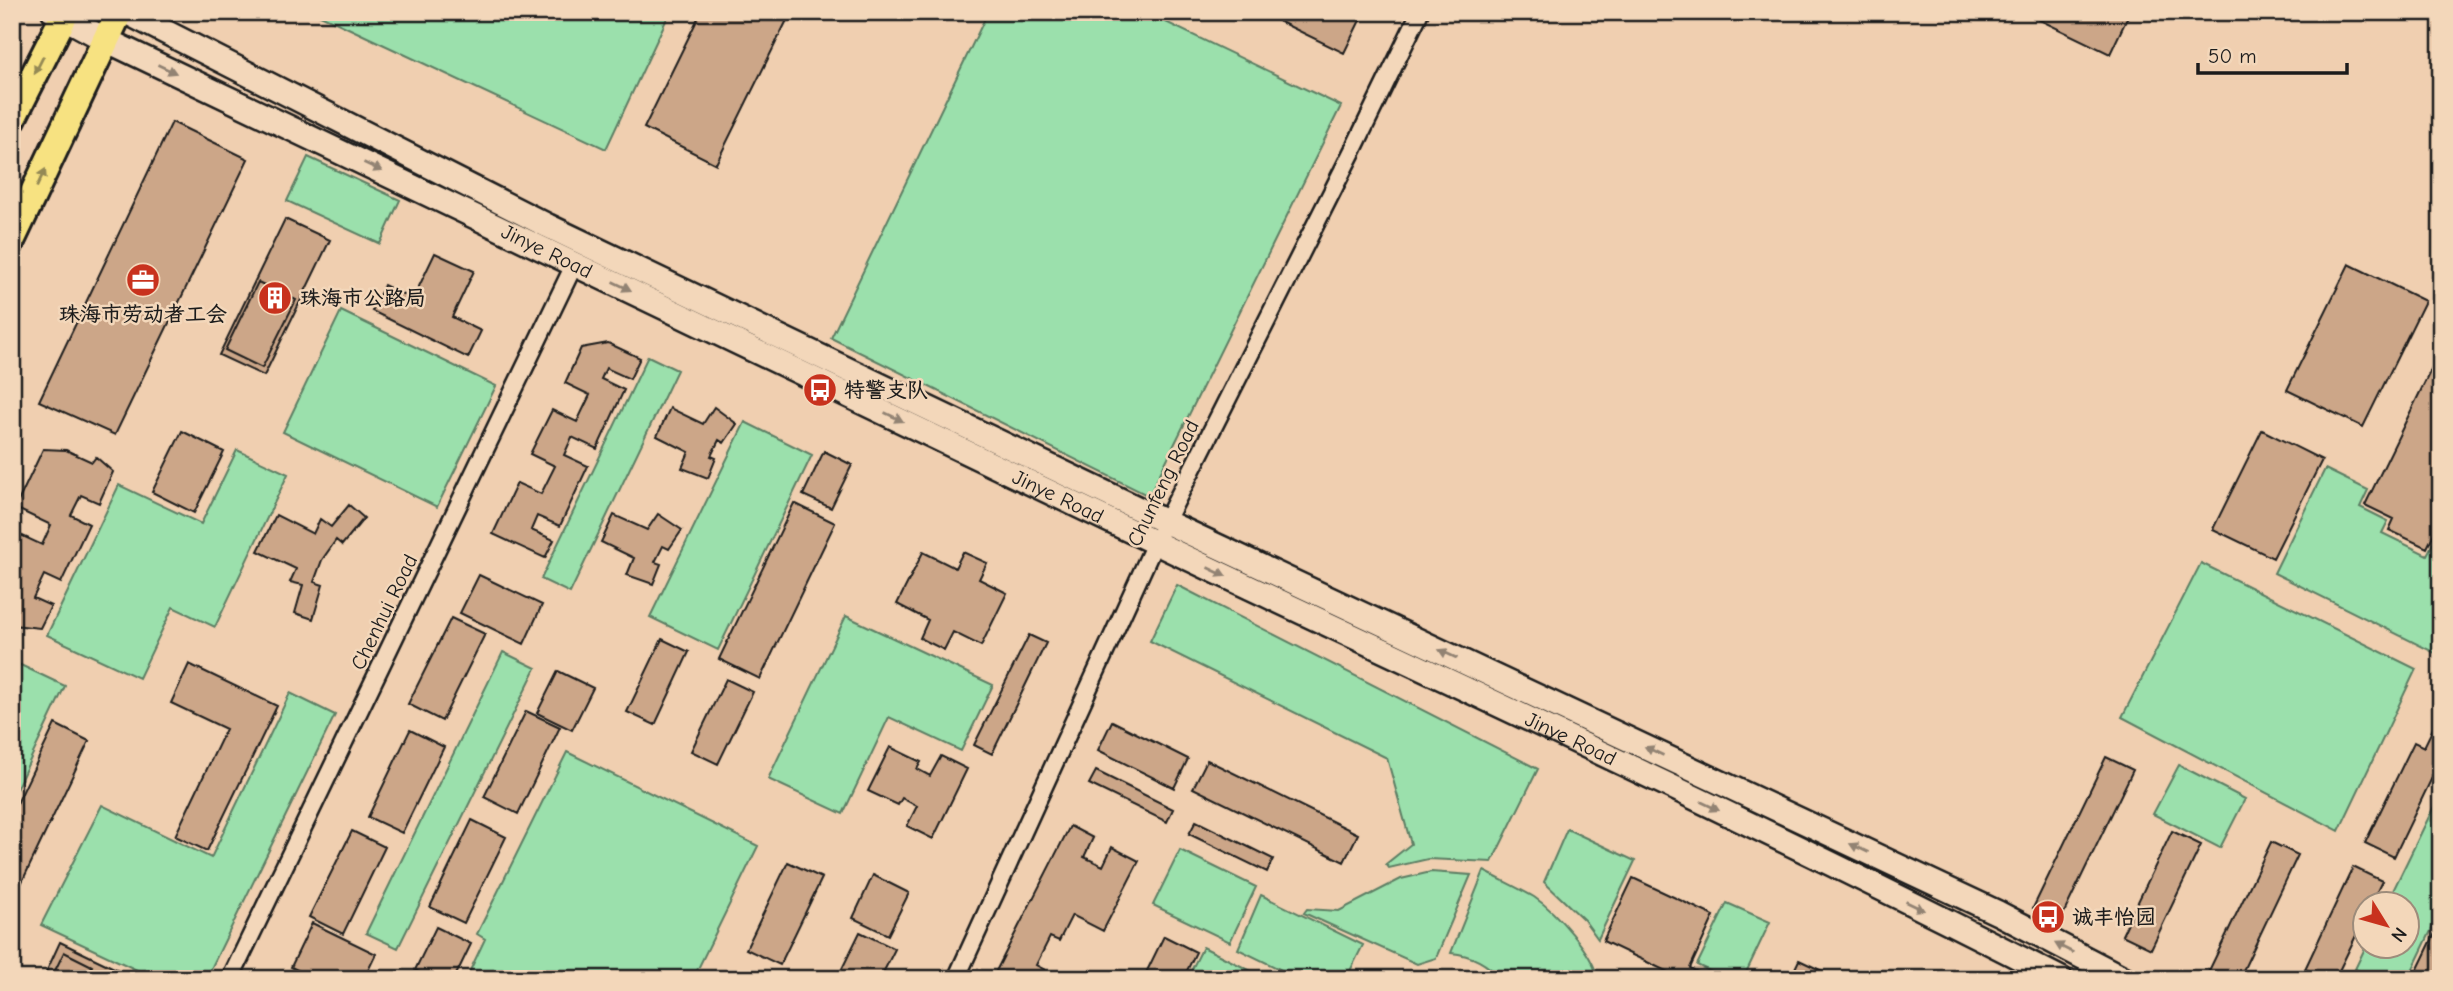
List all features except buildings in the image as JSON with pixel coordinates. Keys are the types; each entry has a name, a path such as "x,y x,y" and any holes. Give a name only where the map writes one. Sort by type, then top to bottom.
{"main road":[{"path":"12,239 119,12"},
{"name":"Jinye Road","path":"125,12 548,226 1166,522 1998,914 2125,979"},
{"path":"12,119 61,14"},
{"name":"Jinye Road","path":"61,14 106,40 1155,543 1611,758 2061,979"}],"street":[{"name":"Chunfeng Road","path":"956,979 1155,543 1420,12"},
{"name":"Chenhui Road","path":"230,979 575,263"}],"green space":[{"path":"314,12 670,12 606,149"},
{"path":"988,12 1145,12 1341,106 1149,496 831,338"},
{"path":"308,157 400,200 380,244 287,201"},
{"path":"341,311 496,386 437,507 283,432"},
{"path":"648,356 677,370 570,593 541,579"},
{"path":"745,422 812,455 718,650 650,617"},
{"path":"237,450 288,474 215,627 173,607 139,678 47,635 119,485 201,524"},
{"path":"2325,469 2368,490 2360,507 2388,521 2382,533 2427,555 2441,528 2441,656 2274,573"},
{"path":"2201,563 2416,669 2339,831 2122,717"},
{"path":"1177,585 1538,769 1492,862 1428,859 1389,868 1386,864 1411,844 1387,758 1150,641"},
{"path":"846,616 993,685 961,751 889,717 843,814 768,779"},
{"path":"503,652 536,668 398,948 366,933"},
{"path":"12,661 65,686 12,798"},
{"path":"290,693 335,715 206,979 156,979 41,925 102,805 211,858"},
{"path":"567,752 758,846 693,979 466,979 485,939 477,934"},
{"path":"2179,765 2245,799 2220,848 2153,814"},
{"path":"2441,792 2441,910 2422,950 2422,890 2393,890"},
{"path":"1567,829 1635,861 1598,939 1584,920 1544,882"},
{"path":"1180,850 1256,887 1230,942 1153,905"},
{"path":"1484,871 1534,897 1553,912 1589,957 1598,979 1500,979 1478,960 1451,953"},
{"path":"1431,872 1471,875 1436,958 1417,964 1304,913 1307,909 1339,911 1401,879"},
{"path":"1261,895 1363,945 1346,979 1300,979 1238,949"},
{"path":"1727,903 1770,922 1743,979 1726,979 1697,965"},
{"path":"1203,947 1267,979 1187,979"},
{"path":"2359,960 2417,960 2408,979 2376,979 2355,969"}],"place":[{"name":"珠海市劳动者工会","path":"143,280"},
{"name":"珠海市公路局","path":"275,298"},
{"name":"特警支队","path":"820,390"},
{"name":"诚丰怡园","path":"2048,917"}]}
